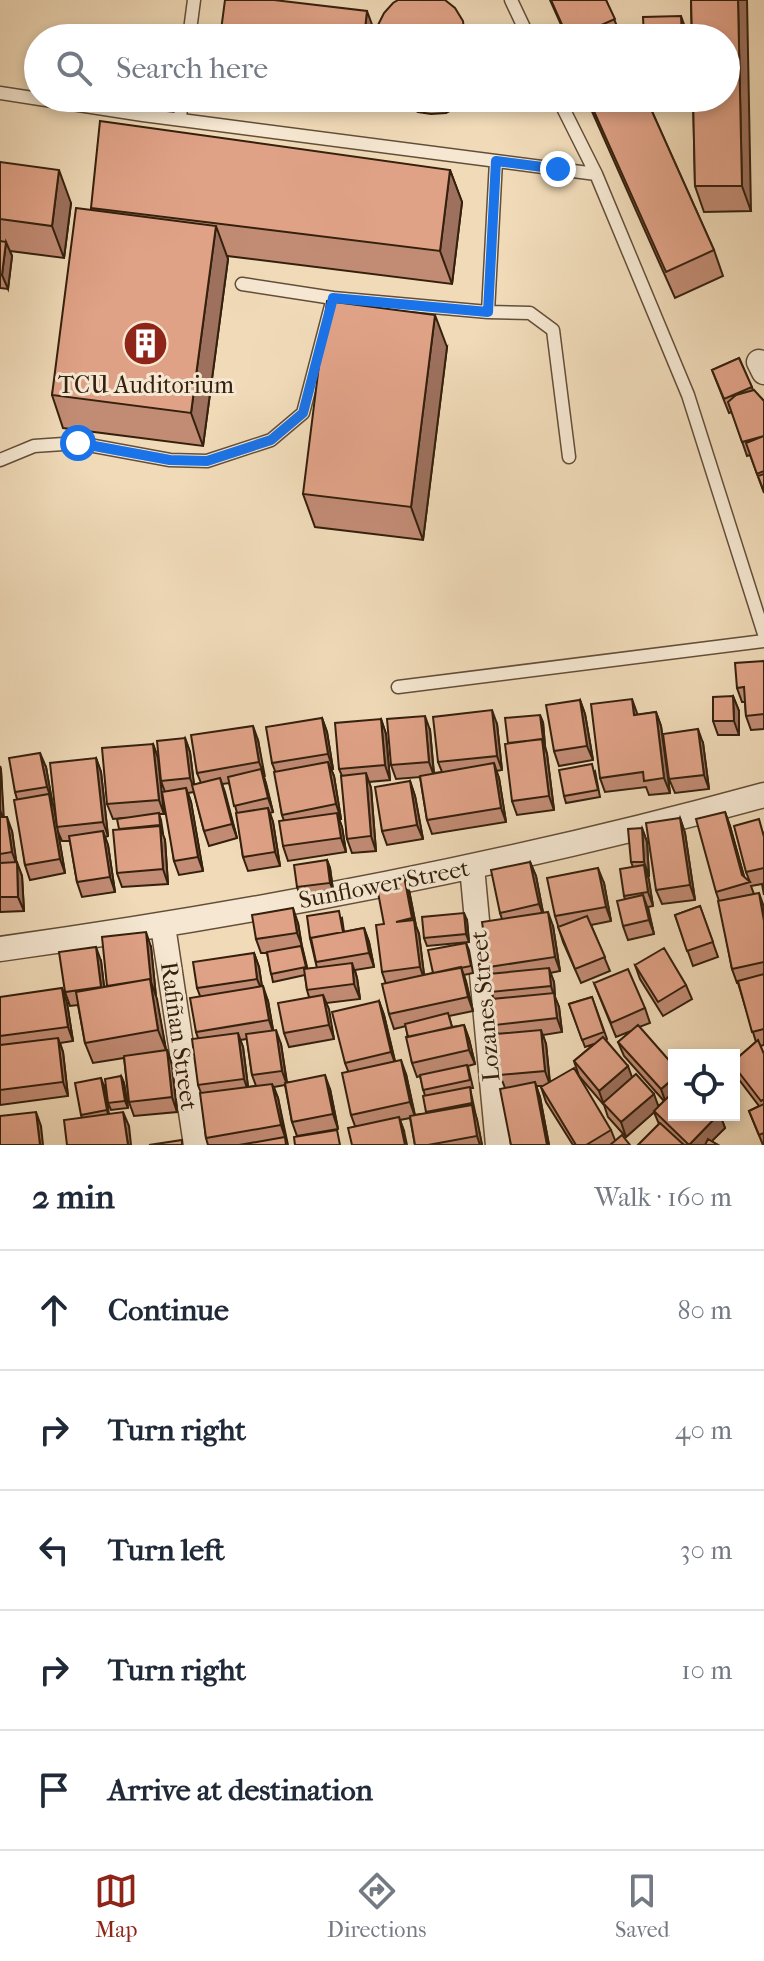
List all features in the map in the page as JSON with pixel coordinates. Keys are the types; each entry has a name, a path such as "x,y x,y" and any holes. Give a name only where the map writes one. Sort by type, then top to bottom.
{"street":[{"name":"Sunflower Street","path":"0,949 163,926 472,867 764,795"},
{"path":"699,813 707,841"},
{"name":"Lozanes Street","path":"472,867 498,1145"},
{"name":"Rafiñan Street","path":"163,926 196,1145"}],"lane":[{"path":"191,24 194,0"},
{"path":"511,0 522,24"},
{"path":"0,93 24,96"},
{"path":"137,112 596,174"},
{"path":"180,118 181,112"},
{"path":"565,112 596,174 688,395 764,634"},
{"path":"488,312 496,161"},
{"path":"242,284 333,298 530,313 553,330 569,457"},
{"path":"0,460 34,446 78,443 170,460 207,461 271,440 303,413 333,298"},
{"path":"398,687 764,641"}],"building":[{"path":"225,0 274,0 367,11 366,24 222,24"},
{"path":"398,0 445,0 455,8 463,24 378,24"},
{"path":"551,0 606,0 615,19 604,24 562,24"},
{"path":"691,0 738,0 739,24 692,24"},
{"path":"681,16 681,24 643,24 643,17"},
{"path":"740,93 742,186 695,186 693,112 740,112"},
{"path":"594,112 652,112 714,250 666,272"},
{"path":"100,121 450,170 440,251 91,208"},
{"path":"0,162 59,170 52,226 0,219"},
{"name":"TCU Auditorium","path":"76,208 216,226 191,413 52,395"},
{"path":"0,241 6,242 2,275 0,275"},
{"path":"327,301 435,315 411,507 303,494"},
{"path":"739,358 752,387 724,399 712,370"},
{"path":"754,390 764,401 764,436 742,442 728,402 736,395"},
{"path":"764,436 764,471 757,474 746,443"},
{"path":"764,474 764,488 763,489 758,476"},
{"path":"764,661 764,714 746,716 744,687 737,688 735,663"},
{"path":"733,696 734,721 713,721 713,697"},
{"path":"632,699 634,715 656,712 664,778 644,781 643,772 600,778 591,704"},
{"path":"580,700 587,746 554,751 546,705"},
{"path":"492,710 497,756 438,762 433,717"},
{"path":"540,715 543,739 508,743 505,718"},
{"path":"425,716 429,762 391,765 387,719"},
{"path":"322,718 328,754 272,763 266,727"},
{"path":"381,719 385,765 339,769 335,723"},
{"path":"253,726 259,762 197,773 191,735"},
{"path":"698,729 704,775 669,779 663,734"},
{"path":"185,738 190,778 161,781 157,741"},
{"path":"542,739 549,796 512,801 505,744"},
{"path":"153,744 159,800 107,804 102,748"},
{"path":"40,753 47,787 15,792 9,758"},
{"path":"96,758 103,822 57,827 50,763"},
{"path":"328,762 336,804 282,815 274,772"},
{"path":"494,763 501,808 427,820 420,776"},
{"path":"592,764 598,790 564,796 559,770"},
{"path":"261,769 268,798 234,806 228,777"},
{"path":"366,773 371,836 347,839 341,776"},
{"path":"220,778 232,824 204,831 192,785"},
{"path":"410,781 417,825 382,831 375,787"},
{"path":"186,788 198,857 174,861 162,792"},
{"path":"49,794 60,859 25,865 14,800"},
{"path":"268,808 275,852 243,857 236,813"},
{"path":"725,812 742,875 750,882 716,892 696,819"},
{"path":"159,813 160,825 119,829 117,819"},
{"path":"337,813 341,838 283,846 279,821"},
{"path":"0,817 7,817 12,852 0,854"},
{"path":"680,818 690,885 656,890 646,823"},
{"path":"759,819 764,837 764,868 746,872 734,826"},
{"path":"160,826 163,869 117,873 113,830"},
{"path":"642,828 644,862 631,862 628,829"},
{"path":"103,831 110,877 77,882 69,836"},
{"path":"327,860 330,883 297,887 294,865"},
{"path":"17,862 18,897 0,897 0,863"},
{"path":"530,862 539,904 500,913 491,870"},
{"path":"644,865 648,892 624,896 620,869"},
{"path":"598,868 606,907 555,916 547,878"},
{"path":"404,876 412,918 396,922 414,920 420,967 382,972 376,925 384,924 376,882"},
{"path":"759,893 764,921 764,962 732,969 718,901"},
{"path":"643,895 649,920 623,926 617,901"},
{"path":"700,906 713,942 687,951 675,915"},
{"path":"293,908 297,933 256,939 252,915"},
{"path":"339,911 343,932 310,938 307,916"},
{"path":"548,912 555,957 489,967 482,922"},
{"path":"464,913 466,934 424,938 422,917"},
{"path":"587,916 605,957 575,969 558,927"},
{"path":"364,928 369,953 316,962 311,938"},
{"path":"146,932 151,982 150,979 107,986 102,937"},
{"path":"466,943 471,966 433,973 428,950"},
{"path":"301,946 306,967 271,974 267,952"},
{"path":"96,947 101,987 65,992 59,952"},
{"path":"664,948 686,985 658,1002 635,965"},
{"path":"254,953 257,979 197,988 193,962"},
{"path":"352,963 354,984 307,990 304,969"},
{"path":"461,967 468,997 389,1014 382,984"},
{"path":"549,968 551,986 491,992 489,974"},
{"path":"628,969 645,1008 611,1023 594,983"},
{"path":"764,974 764,1029 752,1032 738,981"},
{"path":"150,979 158,1030 85,1043 76,992"},
{"path":"263,986 269,1020 196,1032 190,998"},
{"path":"62,988 68,1027 0,1036 0,997"},
{"path":"554,993 557,1018 495,1025 492,999"},
{"path":"323,995 329,1025 284,1033 278,1003"},
{"path":"592,997 604,1032 582,1040 569,1004"},
{"path":"379,1001 391,1052 345,1063 332,1012"},
{"path":"448,1013 452,1027 408,1037 405,1024"},
{"path":"464,1025 469,1050 412,1063 406,1037"},
{"path":"638,1025 668,1059 668,1083 661,1089 618,1042"},
{"path":"276,1030 282,1071 252,1075 246,1034"},
{"path":"541,1030 545,1071 500,1075 496,1034"},
{"path":"238,1033 244,1079 198,1085 192,1039"},
{"path":"603,1037 628,1066 599,1091 574,1061"},
{"path":"58,1038 63,1082 0,1090 0,1045"},
{"path":"758,1040 764,1054 764,1099 761,1101 740,1074 740,1056"},
{"path":"167,1050 172,1097 129,1102 124,1056"},
{"path":"401,1060 410,1102 351,1115 342,1073"},
{"path":"467,1065 470,1080 423,1090 420,1075"},
{"path":"574,1068 611,1130 586,1145 576,1145 541,1087"},
{"path":"636,1074 654,1094 621,1122 603,1103"},
{"path":"325,1075 333,1114 292,1122 285,1083"},
{"path":"121,1076 125,1101 108,1103 105,1079"},
{"path":"101,1078 107,1110 81,1115 75,1083"},
{"path":"535,1082 547,1145 511,1145 500,1089"},
{"path":"272,1084 281,1125 206,1138 200,1093"},
{"path":"470,1087 472,1103 426,1112 423,1096"},
{"path":"668,1097 668,1121 712,1121 689,1145 654,1111"},
{"path":"764,1104 764,1133 759,1135 749,1111"},
{"path":"472,1105 477,1136 415,1145 410,1116"},
{"path":"36,1112 40,1145 0,1145 0,1116"},
{"path":"123,1112 128,1145 67,1145 64,1120"},
{"path":"399,1117 405,1145 352,1145 348,1128"},
{"path":"660,1123 684,1145 638,1145"},
{"path":"337,1130 340,1145 295,1145 294,1137"},
{"path":"622,1135 630,1145 610,1145"},
{"path":"285,1137 286,1145 239,1145"},
{"path":"182,1140 182,1145 149,1145"}],"place":[{"name":"TCU Auditorium","path":"146,343"}],"route":[{"path":"78,443 170,460 207,461 271,440 303,413 333,298 488,312 496,161 558,169"}]}
